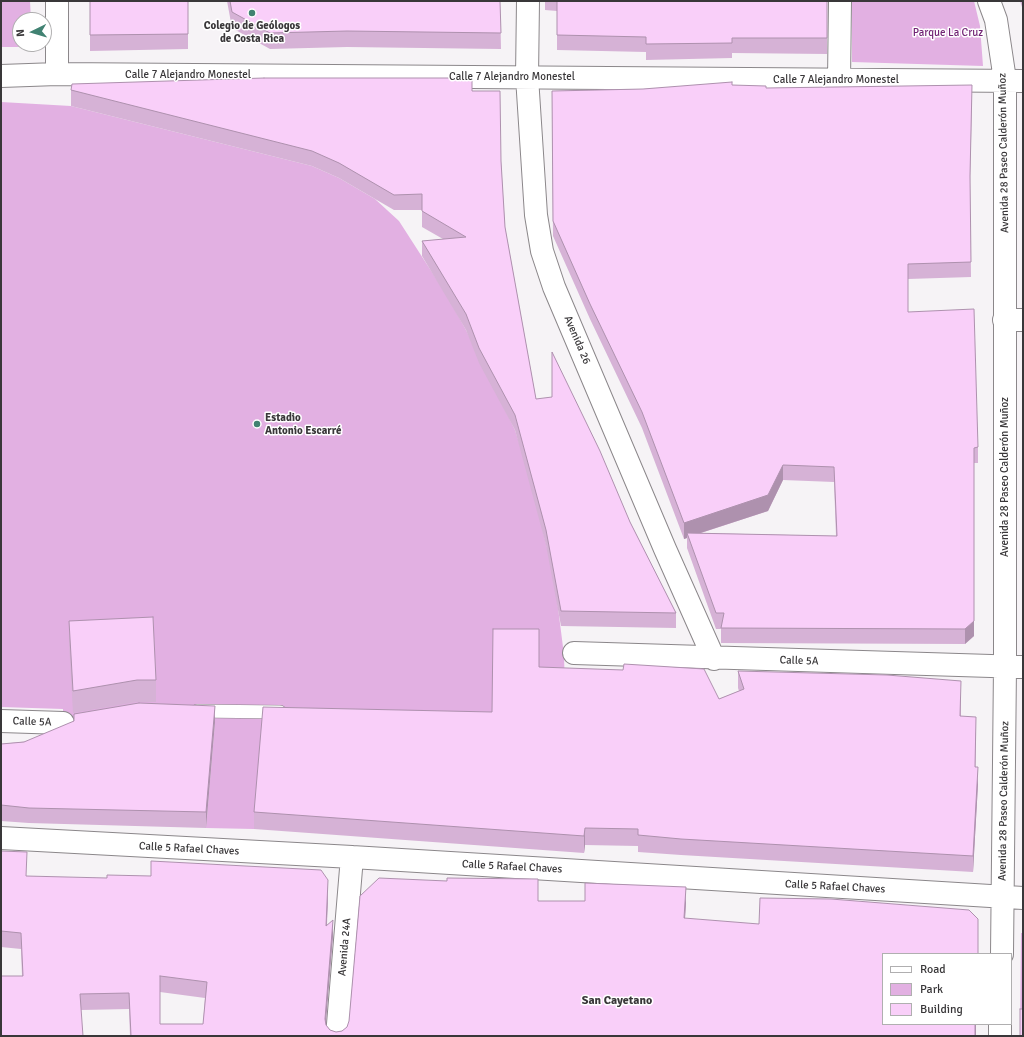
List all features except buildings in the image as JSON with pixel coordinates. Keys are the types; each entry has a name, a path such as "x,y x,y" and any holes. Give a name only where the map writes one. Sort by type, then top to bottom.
{"street":[{"path":"57,1 57,74"},
{"name":"Avenida 26","path":"528,1 527,77 536,215 542,251 554,287 665,549 714,659"},
{"path":"839,80 840,1"},
{"name":"Avenida 28 Paseo Calderón Muñoz","path":"989,1 1014,81 1013,897 1002,953"},
{"name":"Calle 7 Alejandro Monestel","path":"1,76 57,74 1014,81"},
{"name":"Calle 5A","path":"574,653 714,659 1014,667"},
{"name":"Calle 5A","path":"1,721 70,722"},
{"name":"Calle 5 Rafael Chaves","path":"1,838 352,857 1013,897"},
{"name":"Avenida 24A","path":"337,1036 352,857"},
{"path":"1000,1025 1000,1036"}],"lane":[{"path":"186,710 290,712"}],"green space":[{"path":"1,1 30,1 31,12 12,12 12,47 1,47"},
{"name":"Parque La Cruz","path":"852,1 974,1 980,26 983,66 852,62"},
{"name":"Estadio Antonio Escarré","path":"1,102 71,106 312,166 339,178 375,199 399,221 446,294 466,330 515,430 528,471 554,576 564,655 565,691 563,732 263,723 254,829 206,828 215,722 63,723 63,709 1,707"},
{"path":"1021,933 1023,933 1023,1031 1020,1031"}],"place":[{"name":"Colegio de Geólogos de Costa Rica","path":"252,13"},
{"name":"Estadio Antonio Escarré","path":"257,424"}],"district":[{"name":"San Cayetano","path":"617,1001"}]}
